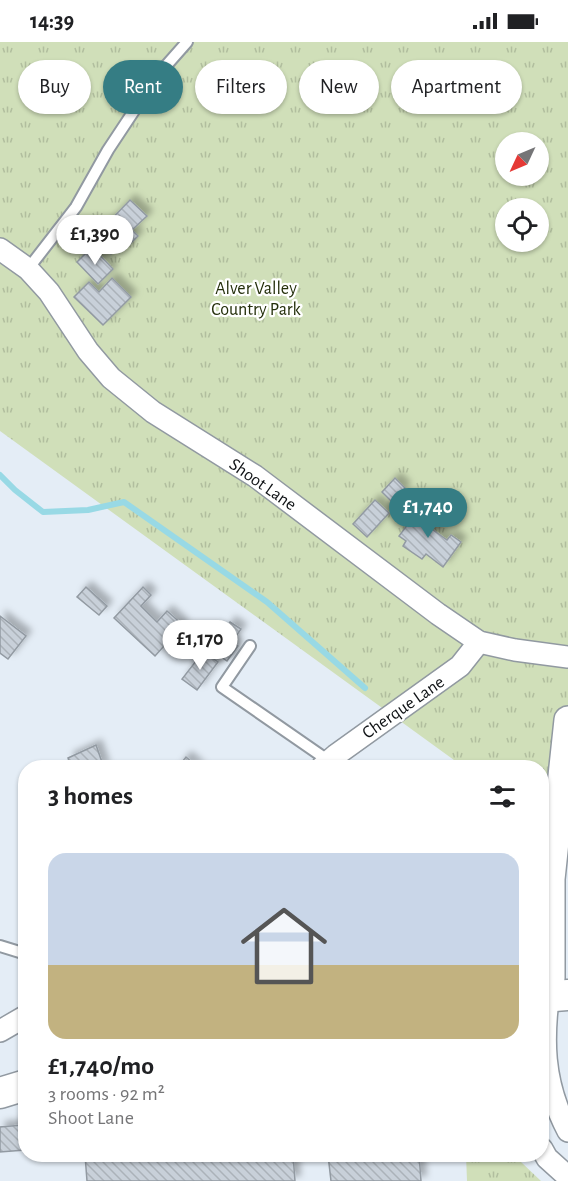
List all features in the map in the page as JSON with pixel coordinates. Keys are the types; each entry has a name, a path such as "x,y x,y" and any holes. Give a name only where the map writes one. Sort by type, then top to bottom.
{"main road":[{"path":"0,1093 18,1087"}],"street":[{"name":"Shoot Lane","path":"0,249 28,268 49,292 88,351 111,378 153,412 255,476 438,614 479,642 515,650 568,657"},
{"name":"Cherque Lane","path":"331,760 460,666 479,642"},
{"path":"549,1012 553,987 551,884 568,720"},
{"path":"0,1031 18,1021"},
{"path":"549,1082 556,1110 568,1131"},
{"path":"549,1159 568,1177"}],"lane":[{"path":"28,268 76,207 108,150 157,76 187,42"},
{"path":"250,646 222,687 320,760"},
{"path":"0,946 18,952"}],"green space":[{"name":"Alver Valley Country Park","path":"0,42 568,42 568,742 556,833 549,828 549,760 454,760 0,431"},
{"path":"466,1162 521,1162 541,1181 467,1181"}],"building":[{"path":"130,200 147,216 132,230 138,236 124,250 120,246 111,254 94,237"},
{"path":"92,247 113,269 98,284 77,262"},
{"path":"112,278 131,297 103,325 74,297 89,282 99,292"},
{"path":"395,478 405,488 392,502 382,492"},
{"path":"375,500 389,513 367,537 353,524"},
{"path":"420,508 438,521 432,529 447,540 451,535 461,542 443,567 426,554 422,559 403,546 406,541 399,536"},
{"path":"86,587 107,606 99,615 77,597"},
{"path":"143,587 151,595 141,606 157,622 167,611 183,625 155,656 114,618"},
{"path":"0,616 26,636 8,659 0,653"},
{"path":"230,622 241,629 232,642 238,646 227,661 205,646 216,630 222,635"},
{"path":"203,652 218,662 197,690 182,679"},
{"path":"96,745 101,760 69,760 68,758"},
{"path":"18,1125 18,1151 0,1152 0,1127"},
{"path":"86,1162 294,1162 295,1181 87,1181"},
{"path":"329,1162 420,1162 421,1181 331,1181"}],"waterway":[{"path":"0,475 43,512 88,510 124,502 267,602 365,688"}]}
